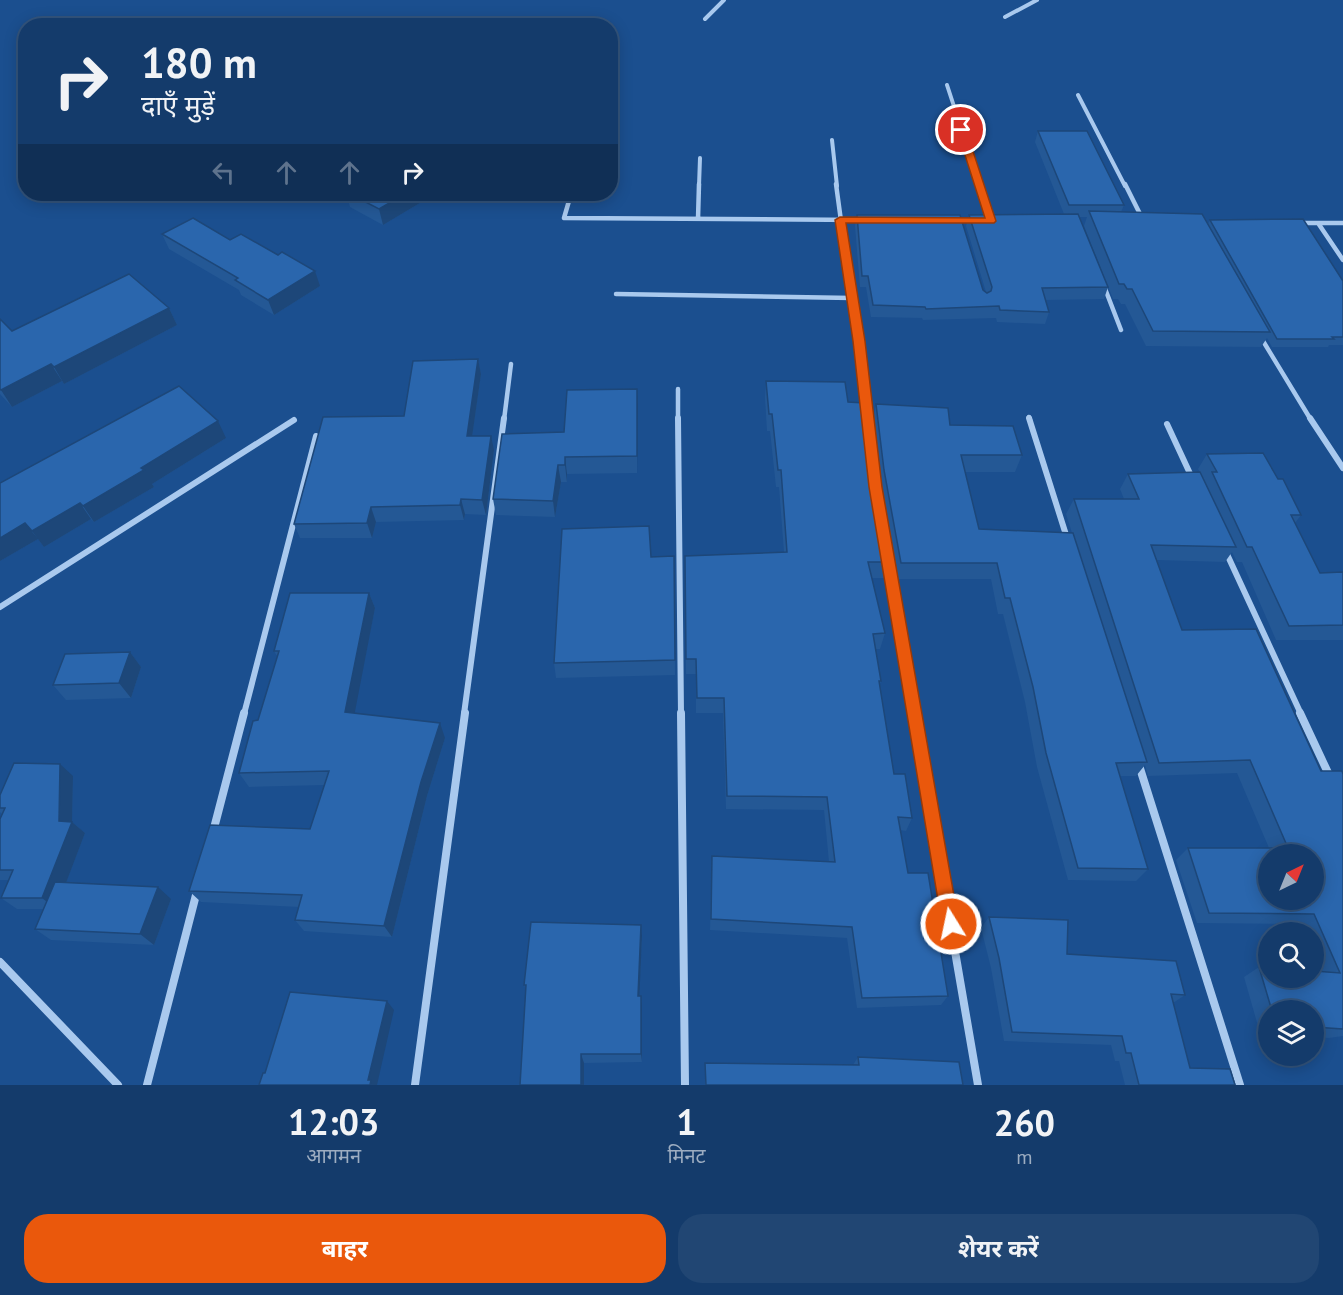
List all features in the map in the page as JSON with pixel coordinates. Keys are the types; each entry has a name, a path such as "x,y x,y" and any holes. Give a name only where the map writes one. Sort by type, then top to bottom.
{"street":[{"path":"705,19 724,0"},
{"path":"1005,17 1037,0"},
{"path":"947,85 991,221"},
{"path":"1078,95 1144,222"},
{"path":"832,140 840,220 876,487"},
{"path":"699,219 700,159"},
{"path":"569,201 564,218 864,220"},
{"path":"980,221 1001,221"},
{"path":"1133,222 1155,222"},
{"path":"1296,223 1343,223"},
{"path":"1318,223 1343,260"},
{"path":"1100,276 1121,330"},
{"path":"616,294 852,298"},
{"path":"1258,334 1283,377 1343,468"},
{"path":"415,1085 511,364"},
{"path":"678,389 685,1085"},
{"path":"1029,417 1068,542"},
{"path":"0,607 294,420"},
{"path":"1167,424 1197,489"},
{"path":"210,842 316,436"},
{"path":"1222,543 1333,783"},
{"path":"886,545 978,1085"},
{"path":"1136,757 1240,1085"},
{"path":"147,1085 198,888"},
{"path":"0,962 118,1085"}],"building":[{"path":"1038,131 1087,131 1124,205 1069,205"},
{"path":"364,201 393,201 379,209"},
{"path":"1089,211 1202,214 1270,332 1153,331 1132,289 1119,284"},
{"path":"1078,214 1108,287 1042,288 1049,312 1000,310 999,306 926,309 925,307 873,305 868,276 862,276 857,215 960,215 983,290 987,293 992,287 969,215"},
{"path":"193,218 230,240 241,234 278,255 282,252 315,271 268,300 235,280 238,278 162,234"},
{"path":"1303,219 1343,281 1343,337 1277,339 1210,220"},
{"path":"129,274 169,308 54,367 51,364 0,389 0,319 12,331"},
{"path":"478,359 467,436 491,436 482,500 461,499 460,505 371,507 367,523 294,524 323,417 404,416 413,361"},
{"path":"766,381 845,382 848,402 865,403 890,562 868,562 885,633 873,634 894,774 905,774 912,818 898,817 908,873 928,873 948,996 862,998 852,927 711,919 712,856 835,862 827,797 727,796 724,698 697,698 696,659 686,659 685,556 787,552 781,470 778,470"},
{"path":"179,386 218,421 141,468 144,470 83,506 80,503 32,531 25,523 0,538 0,483"},
{"path":"637,389 637,456 565,457 565,465 558,465 553,501 493,499 502,434 564,432 567,390"},
{"path":"876,404 948,408 950,425 1013,426 1022,455 961,455 979,529 1073,533 1147,762 1116,763 1148,869 1078,868 1046,753 1033,687 1010,598 1005,598 997,563 901,563 884,470"},
{"path":"1263,453 1278,479 1283,479 1301,515 1291,515 1320,573 1343,572 1343,625 1289,626 1252,547 1247,547 1212,472 1217,472 1207,454"},
{"path":"1200,472 1236,547 1151,545 1182,630 1256,629 1321,771 1342,771 1343,1029 1324,1028 1324,1000 1269,1000 1265,988 1324,988 1324,972 1340,973 1324,937 1324,922 1318,922 1314,914 1209,913 1188,848 1258,848 1258,910 1324,910 1324,844 1286,844 1250,760 1159,763 1074,499 1139,499 1128,474"},
{"path":"649,526 651,557 674,556 675,660 554,663 562,529"},
{"path":"290,593 369,593 345,712 440,723 421,782 384,926 295,920 302,895 189,891 210,825 310,829 329,771 239,773 253,721 258,720 279,651 274,651"},
{"path":"130,652 119,683 53,685 65,654"},
{"path":"14,763 60,764 59,821 72,822 42,898 1,898 13,870 0,870 0,819 5,808 0,808 0,795"},
{"path":"55,882 158,887 140,934 35,929"},
{"path":"989,917 1068,920 1067,954 1176,961 1185,995 1171,994 1190,1068 1230,1069 1235,1085 1139,1085 1131,1053 1126,1053 1122,1036 1012,1032"},
{"path":"531,922 641,925 638,996 641,996 641,1054 581,1054 581,1085 520,1085 526,985 524,985"},
{"path":"290,992 387,1001 368,1080 371,1080 370,1085 259,1085 265,1073"},
{"path":"858,1057 959,1062 963,1085 706,1085 705,1063 859,1065"}],"route":[{"path":"951,924 876,487 859,341 840,220 991,221 961,130"}]}
